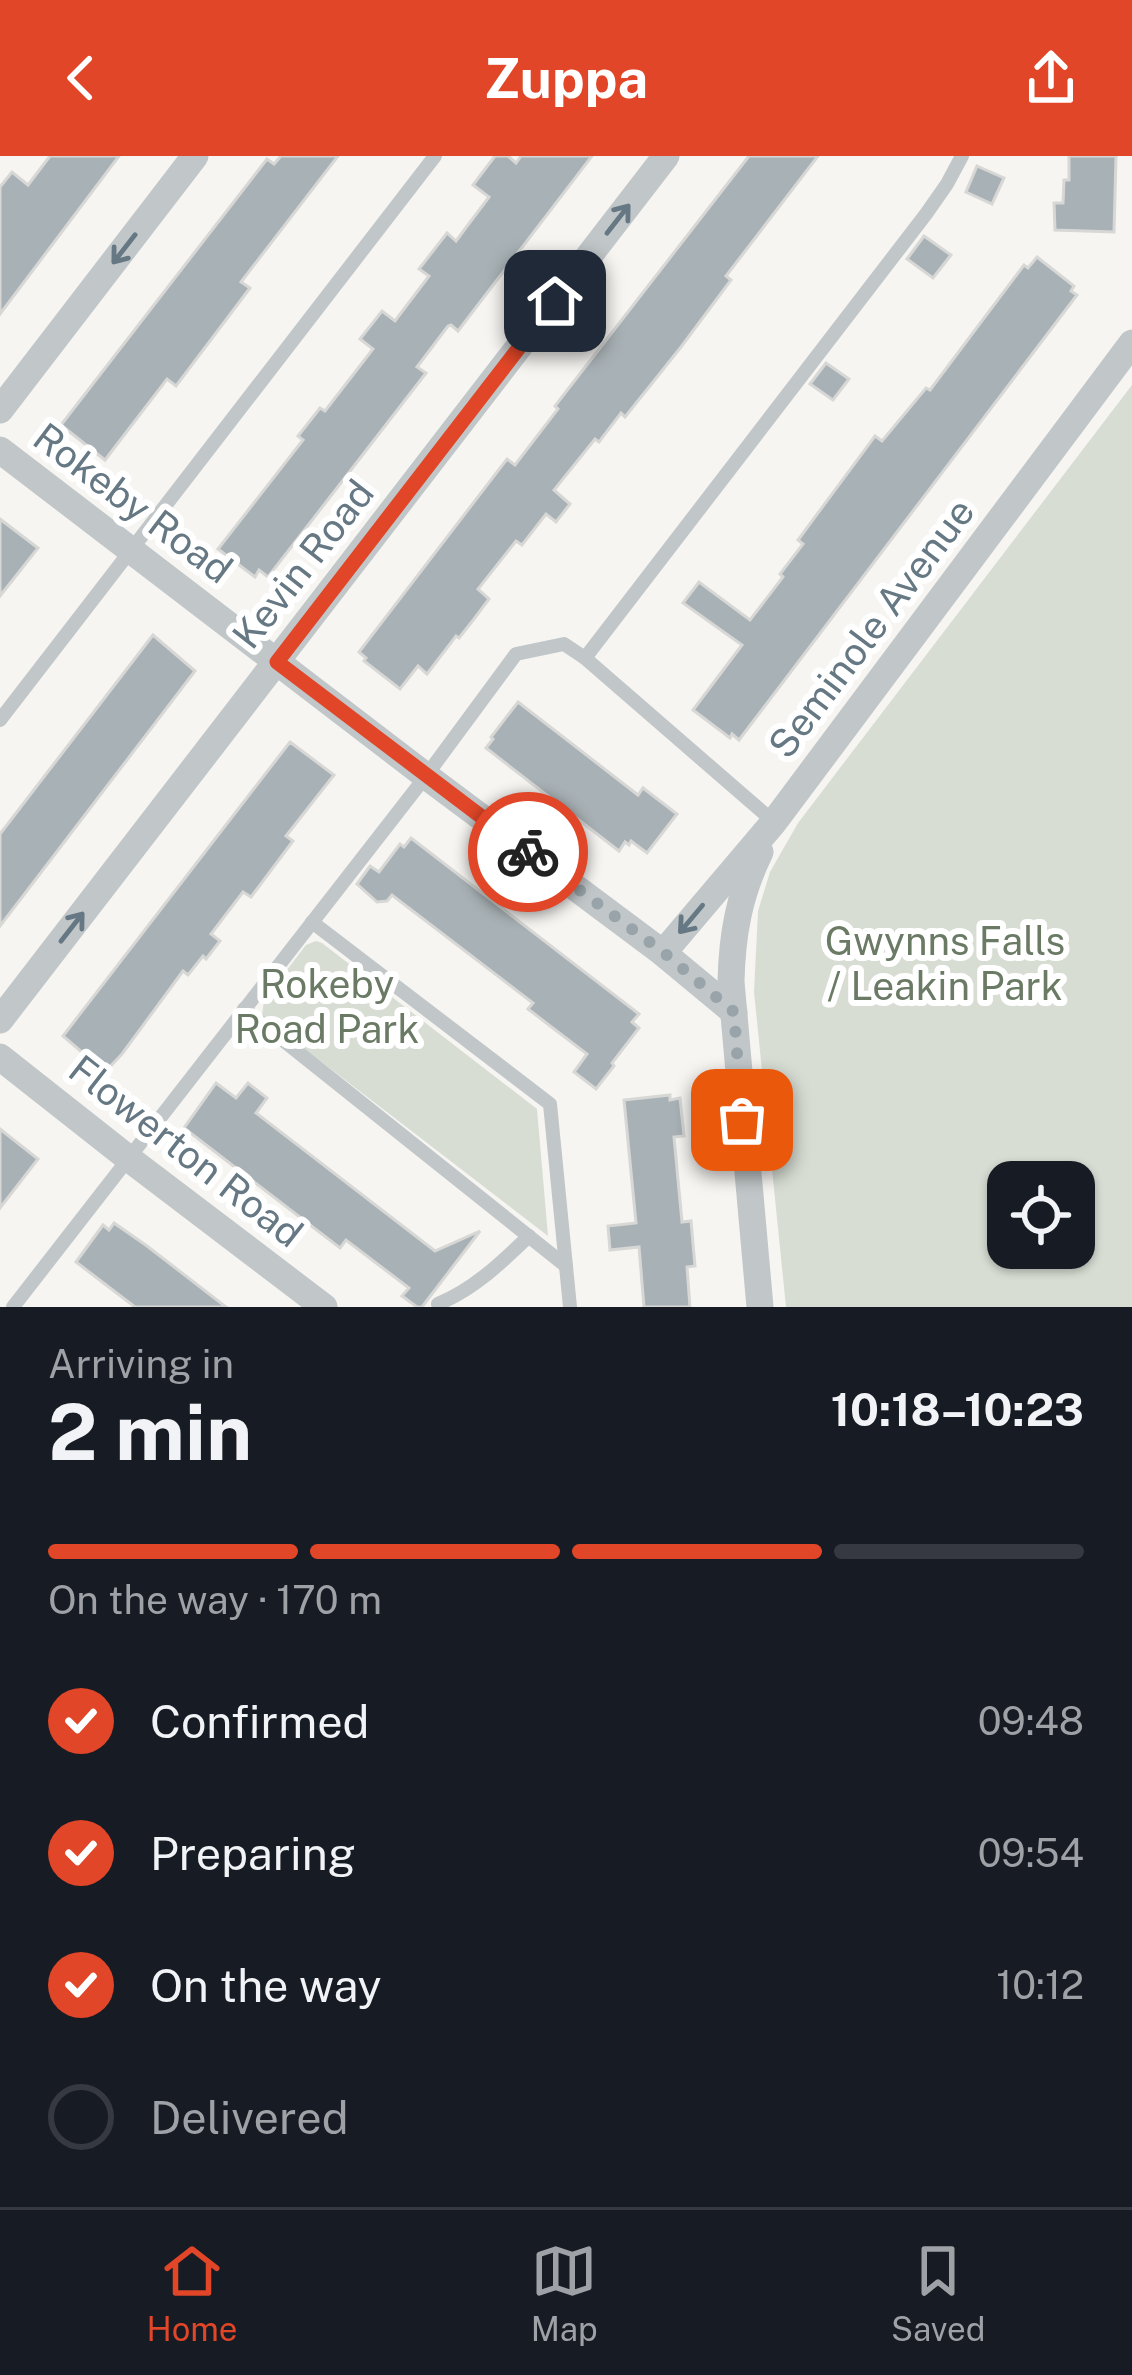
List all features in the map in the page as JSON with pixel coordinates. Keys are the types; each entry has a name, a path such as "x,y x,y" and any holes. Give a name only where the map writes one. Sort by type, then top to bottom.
{"street":[{"path":"0,410 195,156"},
{"name":"Kevin Road","path":"0,1020 666,156"},
{"name":"Seminole Avenue","path":"663,952 774,822 1132,343"},
{"name":"Rokeby Road","path":"0,450 663,952 734,1012"},
{"path":"760,1307 732,944 747,879 774,822"},
{"name":"Flowerton Road","path":"0,1057 325,1307"}],"lane":[{"path":"0,720 435,156"},
{"path":"585,658 926,214 962,156"},
{"path":"18,1305 516,654 564,644 774,822"},
{"path":"312,922 550,1104 571,1307"},
{"path":"244,1009 566,1265"},
{"path":"438,1304 488,1274 530,1237"}],"green space":[{"name":"Gwynns Falls / Leakin Park","path":"1132,385 1132,1307 786,1307 754,992 758,911 770,872 798,823"},
{"name":"Rokeby Road Park","path":"316,941 537,1109 548,1236 262,1016 264,1000 306,945"}],"building":[{"path":"50,156 119,156 0,314 0,187 12,172 28,185"},
{"path":"281,156 338,156 241,282 250,288 176,386 167,379 105,460 61,425 267,159 274,164"},
{"path":"495,156 508,156 516,163 521,156 592,156 458,331 448,326 417,367 426,373 268,577 259,570 255,577 218,549 303,440 298,436 320,408 325,411 373,349 360,339 382,311 395,321 429,276 419,269 447,233 456,241 489,197 473,185"},
{"path":"749,156 818,156 726,276 731,280 681,347 625,417 621,413 599,442 595,439 554,490 570,504 556,522 546,514 522,545 516,541 478,589 489,599 474,619 427,674 418,666 400,689 359,652 507,459 515,465 558,409 555,406"},
{"path":"1069,156 1116,156 1114,232 1055,230 1054,203 1063,203"},
{"path":"977,166 1004,178 992,204 966,192"},
{"path":"924,236 951,255 933,278 907,259"},
{"path":"1037,257 1074,286 1071,291 1077,295 739,740 732,734 730,738 693,710 742,645 683,603 699,582 750,620 803,544 798,540 875,436 882,441 926,388 930,390 1024,265 1028,268"},
{"path":"826,363 849,379 833,400 810,384"},
{"path":"0,519 38,548 0,596"},
{"path":"153,635 195,671 0,926 0,834"},
{"path":"518,702 638,795 643,788 677,814 647,853 631,841 619,851 486,748"},
{"path":"290,742 334,775 286,836 293,841 251,897 243,892 211,934 220,941 188,975 183,971 105,1072 63,1036"},
{"path":"411,838 639,1014 632,1022 639,1028 596,1089 574,1072 587,1054 528,1009 533,1003 392,895 377,902 357,884 370,866 379,872 400,844 404,847"},
{"path":"216,1083 236,1098 248,1083 267,1098 256,1113 435,1251 480,1231 422,1307 402,1296 409,1288 346,1240 340,1248 184,1128"},
{"path":"670,1095 670,1100 680,1098 684,1136 674,1137 682,1222 691,1221 695,1266 687,1267 690,1307 644,1307 639,1247 610,1250 608,1226 636,1223 624,1100"},
{"path":"0,1129 38,1159 0,1208"},
{"path":"114,1223 226,1307 135,1307 76,1262 103,1225 109,1230"}],"way so far":[{"path":"528,852 663,952 734,1012 742,1120"}],"route":[{"path":"528,852 277,662 555,301"}]}
